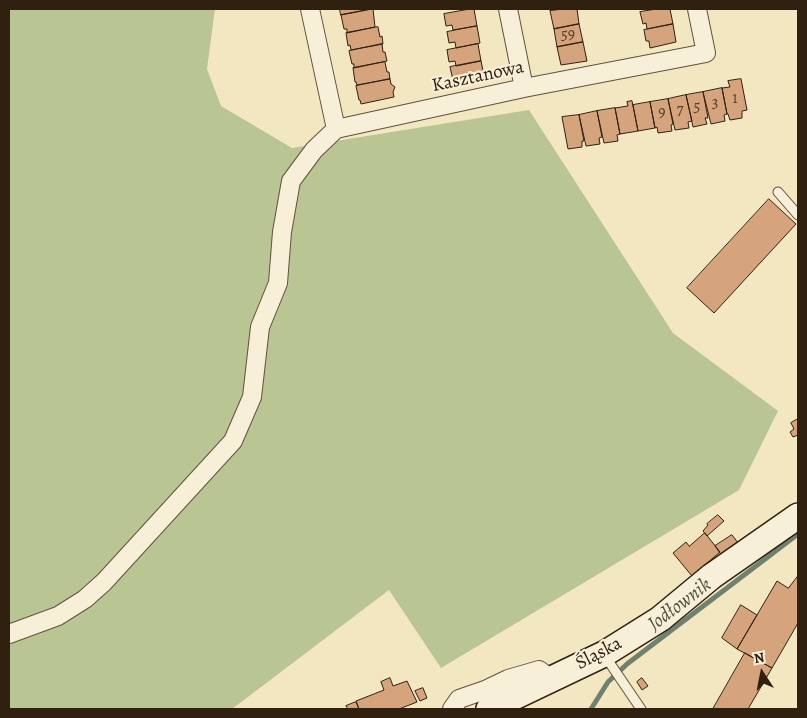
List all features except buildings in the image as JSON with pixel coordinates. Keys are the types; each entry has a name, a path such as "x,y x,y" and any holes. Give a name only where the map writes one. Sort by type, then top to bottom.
{"street":[{"path":"9,634 58,616 85,599 104,582 233,441 252,398 260,327 278,283 282,232 292,181 314,150 336,129 310,9"},
{"path":"508,9 524,88"},
{"name":"Kasztanowa","path":"336,129 524,88 706,52 697,9"},
{"name":"Śląska","path":"489,709 551,679 608,660 712,576 798,516"},
{"path":"452,709 459,699 508,679 539,670 551,679"}],"lane":[{"path":"778,192 798,215"},
{"path":"608,660 641,709"}],"green space":[{"path":"9,9 215,9 207,69 221,106 292,148 529,110 673,333 778,411 739,490 441,668 389,590 232,709 9,709"}],"waterway":[{"name":"Jodłownik","path":"591,709 608,682 627,664 798,534"}]}
